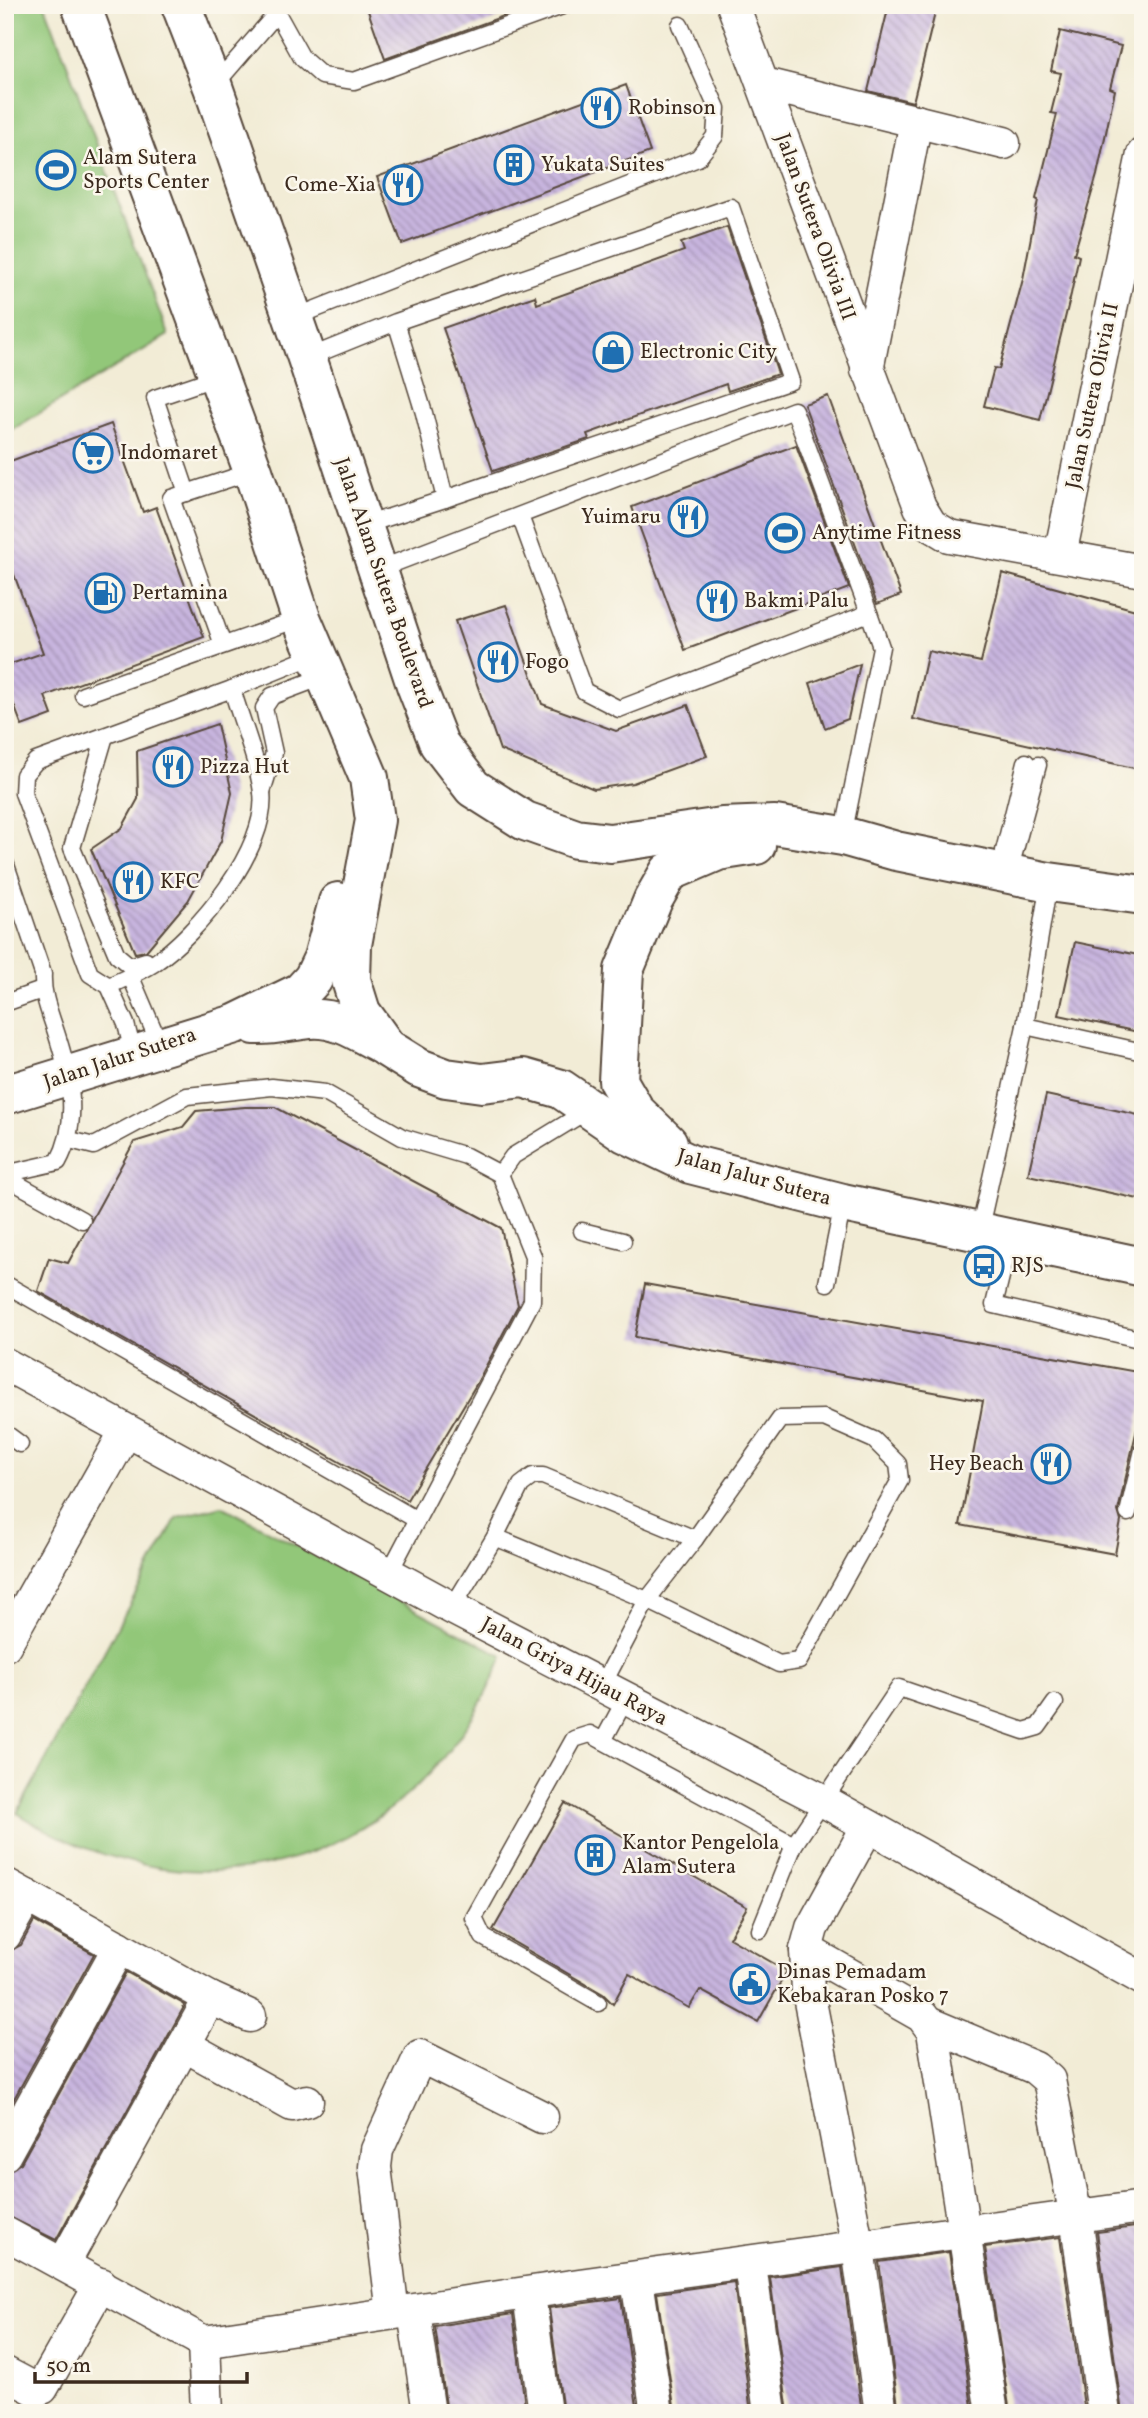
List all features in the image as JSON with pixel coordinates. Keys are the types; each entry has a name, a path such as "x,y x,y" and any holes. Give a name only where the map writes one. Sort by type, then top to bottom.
{"main road":[{"path":"81,5 253,471 301,618 369,778 375,820"},
{"name":"Jalan Alam Sutera Boulevard","path":"181,5 213,88 439,744 473,788 526,821 576,839 610,843 722,827 762,826 843,836"},
{"name":"Jalan Jalur Sutera","path":"5,1095 235,1024 301,992 313,979 323,958 332,915 347,876 375,820"},
{"name":"Jalan Jalur Sutera","path":"375,820 362,905 352,945 351,980 361,1012 387,1048"},
{"path":"843,836 896,851 1049,882 1143,895"},
{"path":"690,1164 636,1112 618,1081 624,970 653,900 669,872 718,851 764,843 845,859 896,851"},
{"name":"Jalan Jalur Sutera","path":"235,1024 275,1026 312,1018 338,1021 419,1068 446,1078 482,1083 523,1078 561,1089 625,1133 690,1164 843,1203 1143,1266"}],"street":[{"name":"Jalan Sutera Olivia III","path":"733,5 920,507 931,525 949,536 1060,555"},
{"path":"764,84 1003,143"},
{"name":"Jalan Sutera Olivia III","path":"867,370 916,121"},
{"name":"Jalan Sutera Olivia II","path":"1060,555 1143,154"},
{"path":"1060,555 1143,571"},
{"name":"Jalan Griya Hijau Raya","path":"5,1364 613,1694 822,1800 1143,1979"},
{"path":"5,1645 126,1431"},
{"path":"868,1826 812,1928 806,1951 808,1991 858,2248 881,2413"},
{"path":"5,1935 16,1890 210,1997 250,2016"},
{"path":"5,2154 119,1947"},
{"path":"806,1951 922,2015 930,2024 966,2233 992,2413"},
{"path":"64,2263 210,1997"},
{"path":"930,2024 1035,2068 1049,2080 1076,2217 1104,2413"},
{"path":"184,2045 292,2105 307,2101"},
{"path":"429,2413 404,2312 375,2167 377,2150 420,2056 542,2117"},
{"path":"5,2233 204,2342 1143,2207"},
{"path":"750,2264 770,2413"},
{"path":"637,2280 657,2413"},
{"path":"5,2373 40,2389 101,2284"},
{"path":"529,2295 545,2413"},
{"path":"204,2342 207,2413"}],"lane":[{"path":"213,88 275,9 302,58 322,76 355,81 565,5"},
{"path":"293,318 698,158 715,136 717,108 680,25"},
{"path":"307,358 396,322 731,207 791,381 362,526"},
{"path":"396,322 424,413 445,499"},
{"path":"187,493 155,398 217,377"},
{"path":"377,570 794,410 881,647 843,836"},
{"path":"223,645 171,499 253,471"},
{"path":"520,516 584,691 619,709 869,613"},
{"path":"83,695 128,672 172,656 223,645 301,618"},
{"path":"147,1051 126,1024 109,986 90,974 23,793 24,775 36,761 232,689 321,665"},
{"path":"109,986 153,964 194,928 227,889 245,856 260,816 262,793 274,753 264,708 272,696 321,665"},
{"path":"232,689 262,793"},
{"path":"105,736 72,848 117,955 130,966 144,963 184,926 194,928"},
{"path":"1004,871 1032,764"},
{"path":"5,862 43,974 42,990 70,1076 70,1140 58,1162 5,1175"},
{"path":"1049,882 995,1236 993,1305 1143,1339"},
{"path":"130,975 147,1051"},
{"path":"5,1003 42,990"},
{"path":"1025,1026 1143,1052"},
{"path":"70,1140 94,1146 187,1096 272,1087 325,1093 402,1136 466,1156 500,1174 533,1255 532,1301 389,1573"},
{"path":"500,1174 513,1156 590,1109"},
{"path":"5,1175 82,1220"},
{"path":"827,1283 843,1203"},
{"path":"582,1231 623,1241"},
{"path":"5,1284 417,1520"},
{"path":"495,1537 647,1600 779,1664 799,1661 900,1480 898,1464 874,1440 824,1418 780,1419 695,1539 647,1600 613,1694 603,1741"},
{"path":"5,1433 20,1444"},
{"path":"1128,1513 1143,1450"},
{"path":"452,1608 495,1537 521,1485 533,1476 543,1476 695,1539"},
{"path":"760,1930 794,1845 899,1688 1024,1731 1038,1727 1055,1703"},
{"path":"598,2003 483,1937 474,1918 574,1739 590,1734 794,1845"}],"green space":[{"name":"Alam Sutera Sports Center","path":"5,5 45,5 168,335 5,434"},
{"path":"222,1506 503,1656 466,1727 418,1784 362,1828 299,1856 232,1870 161,1868 88,1849 17,1813 177,1517"}],"building":[{"path":"366,5 531,5 531,6 385,59"},
{"path":"889,5 937,5 913,102 868,91"},
{"path":"1060,31 1121,46 1110,88 1115,90 1097,175 1074,254 1079,256 1040,420 984,406 994,368 999,369 1023,279 1038,200 1036,199 1057,114 1051,113 1061,73 1051,71"},
{"name":"Yukata Suites","path":"626,85 650,152 402,244 377,177"},
{"name":"Electronic City","path":"727,227 778,374 728,391 726,384 587,434 589,439 493,471 443,328 535,296 537,304 684,251 681,243"},
{"path":"828,396 901,595 877,604 804,404"},
{"name":"Pertamina","path":"111,424 143,512 156,507 204,637 45,696 52,715 22,726 5,681 5,666 43,653 5,550 5,463"},
{"path":"796,445 849,588 685,650 632,507"},
{"path":"1002,573 1143,612 1143,770 913,719 928,651 981,662"},
{"name":"Fogo","path":"506,605 542,704 616,731 688,705 707,756 633,783 594,789 500,750 455,621"},
{"path":"860,664 848,719 825,728 810,683"},
{"path":"217,724 232,793 221,841 188,901 146,951 135,953 91,849 122,828 138,799 137,751"},
{"path":"1075,942 1143,956 1143,1033 1059,1015"},
{"path":"1046,1095 1143,1116 1143,1200 1028,1175"},
{"path":"275,1107 501,1228 518,1305 477,1383 407,1500 38,1291 49,1258 68,1263 134,1142 183,1127 196,1111"},
{"path":"645,1284 1143,1373 1143,1403 1118,1511 1121,1521 1115,1554 960,1525 983,1401 635,1337"},
{"name":"Kantor Pengelola Alam Sutera","path":"565,1803 747,1907 729,1938 787,1971 758,2022 700,1990 689,2008 629,1974 613,2004 603,1994 493,1930"},
{"path":"34,1921 94,1954 5,2115 5,1953 21,1945"},
{"path":"126,1972 185,2005 56,2240 5,2215 5,2172 21,2163"},
{"path":"1143,2226 1143,2413 1122,2413 1097,2232"},
{"path":"1060,2237 1085,2413 1010,2413 985,2247"},
{"path":"949,2252 973,2413 899,2413 879,2262"},
{"path":"842,2267 862,2413 788,2413 770,2277"},
{"path":"734,2282 751,2413 675,2413 657,2293"},
{"path":"621,2298 638,2413 563,2413 549,2308"},
{"path":"513,2314 526,2413 447,2413 435,2326"}],"place":[{"name":"Robinson","path":"601,108"},
{"name":"Yukata Suites","path":"514,165"},
{"name":"Alam Sutera Sports Center","path":"56,170"},
{"name":"Come-Xia","path":"403,185"},
{"name":"Electronic City","path":"613,352"},
{"name":"Indomaret","path":"93,453"},
{"name":"Yuimaru","path":"688,517"},
{"name":"Anytime Fitness","path":"785,533"},
{"name":"Pertamina","path":"105,593"},
{"name":"Bakmi Palu","path":"717,601"},
{"name":"Fogo","path":"498,662"},
{"name":"Pizza Hut","path":"173,767"},
{"name":"KFC","path":"133,882"},
{"name":"RJS","path":"984,1266"},
{"name":"Hey Beach","path":"1051,1464"},
{"name":"Kantor Pengelola Alam Sutera","path":"595,1855"},
{"name":"Dinas Pemadam Kebakaran Posko 7","path":"750,1984"}]}
